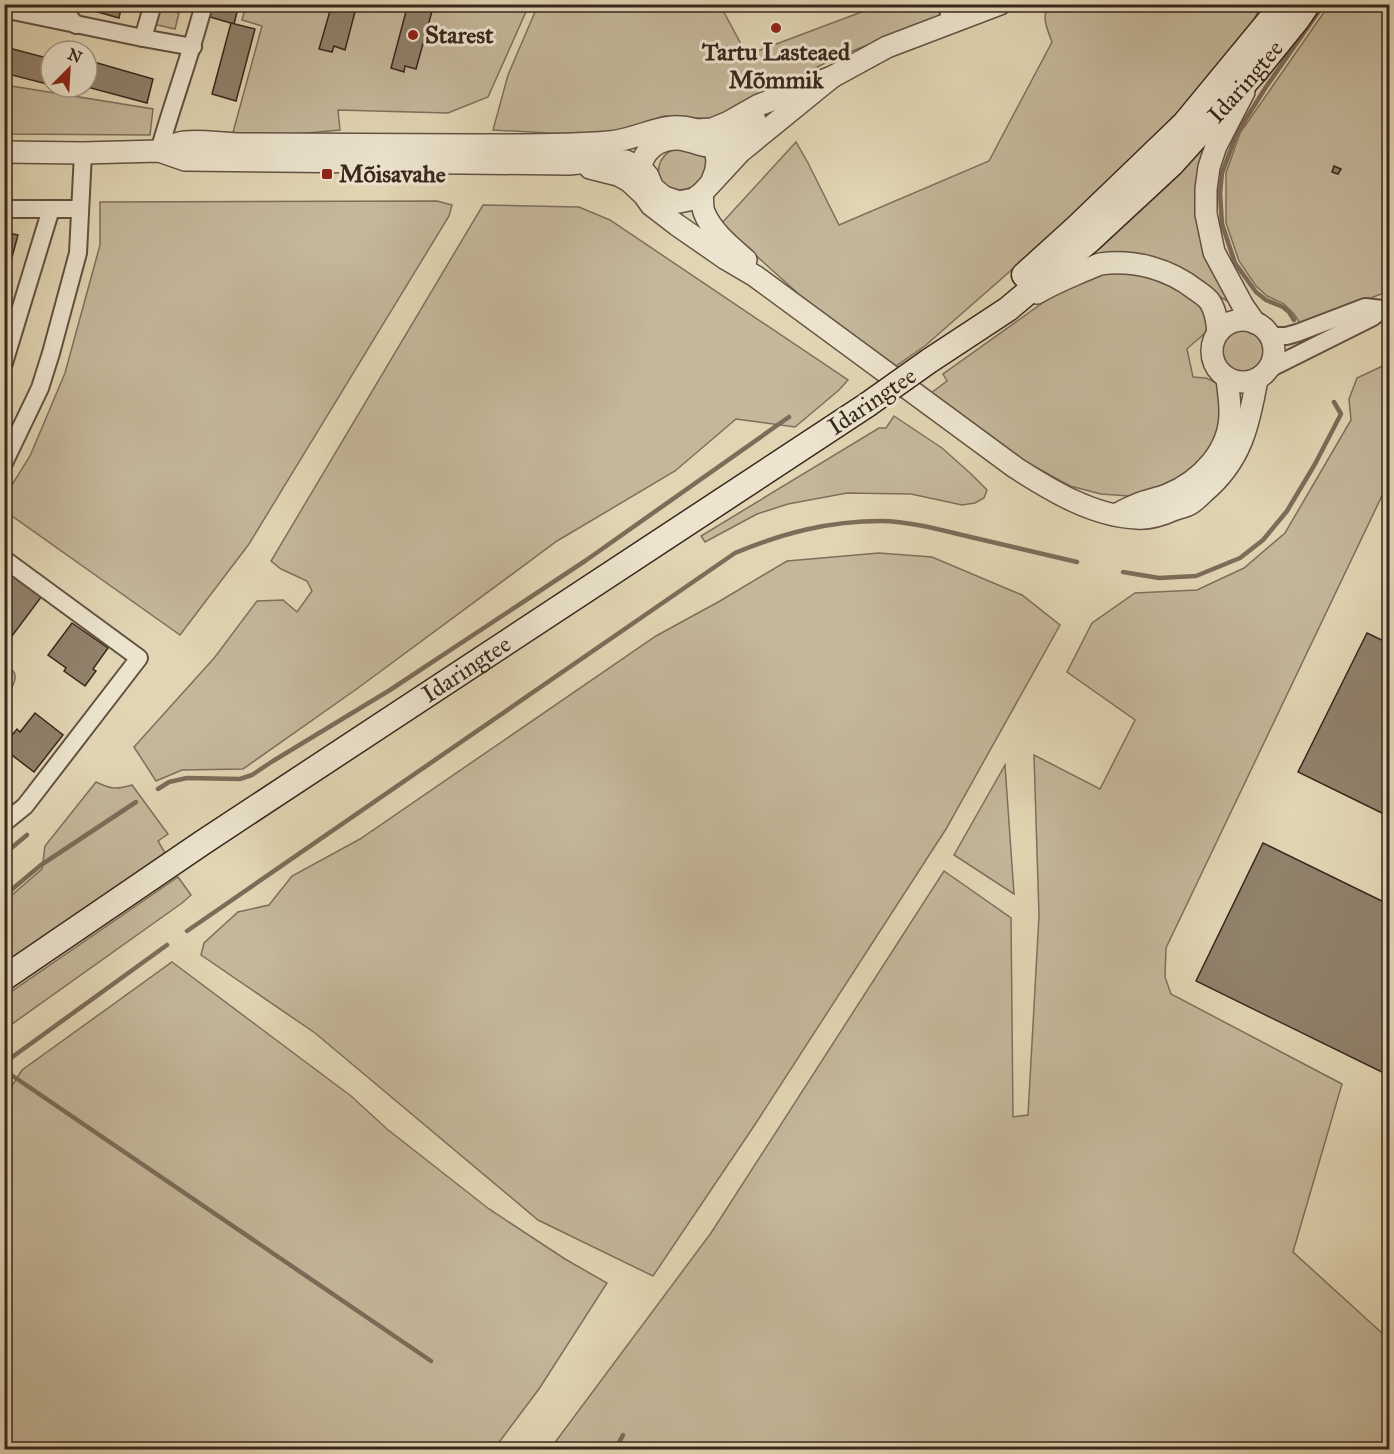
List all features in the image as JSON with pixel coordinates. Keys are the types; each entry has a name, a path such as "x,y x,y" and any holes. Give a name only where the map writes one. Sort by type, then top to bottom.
{"main road":[{"name":"Idaringtee","path":"929,361 1077,227 1184,124 1283,4"},
{"name":"Idaringtee","path":"4,978 202,843 867,405 1008,309 1090,240 1172,164 1255,72 1308,4"}],"street":[{"path":"10,4 8,10 193,47"},
{"path":"59,4 76,25"},
{"path":"143,38 153,4"},
{"path":"159,152 193,47 204,4"},
{"path":"697,130 712,129 759,105 832,77 949,14 1000,4"},
{"path":"1248,47 1272,4"},
{"path":"568,164 618,175 629,181 651,205 677,225 755,276 1016,468 1057,494 1096,510 1139,519 1163,514 1191,503 1212,485 1233,460 1242,443 1262,375 1271,365 1274,356 1273,345 1263,329 1243,306 1214,252 1206,214 1209,167 1216,146 1255,72"},
{"path":"4,152 159,152 185,160 568,164 626,160 641,168 648,176 653,188 664,198 679,202 694,199 740,152 832,77"},
{"path":"644,195 641,168 645,155 655,144 670,139 687,140 701,146 714,147 726,142 788,93"},
{"path":"159,152 172,144 187,142 510,145 611,142 673,126 687,127 707,137 717,156 717,168 707,187 704,211 711,225 749,263 755,276"},
{"path":"4,463 40,388 78,253 83,153"},
{"path":"4,209 80,209"},
{"path":"4,363 51,209"},
{"path":"1008,309 1056,282 1098,265 1137,264 1174,276 1209,300 1216,316 1218,332"},
{"path":"1365,307 1386,308 1373,317 1247,382 1237,382 1227,378 1219,372 1214,363 1213,342 1218,332 1235,321 1245,320 1263,329 1286,336 1365,307"},
{"path":"1115,515 1182,488 1212,463 1226,435 1230,413 1227,378"},
{"path":"4,559 139,658 25,806 4,823"}],"shaded area":[{"path":"246,5 529,5 488,97 448,113 338,110 340,130 274,136 232,136 262,26 242,20"},
{"path":"538,5 720,5 747,55 880,5 970,5 837,57 715,119 664,116 610,134 493,130 508,75"},
{"path":"1049,5 1261,5 1251,26 1187,102 1122,173 926,345 896,366 813,307 721,224 796,142 839,225 989,161 1052,42 1045,18"},
{"path":"1329,5 1389,5 1389,291 1301,325 1284,304 1267,296 1256,286 1239,261 1226,223 1226,173 1240,133"},
{"path":"157,8 179,13 175,29 153,24"},
{"path":"5,85 39,91 39,99 91,99 153,109 150,135 5,134"},
{"path":"1211,135 1199,224 1203,249 1211,270 1232,303 1208,291 1084,260"},
{"path":"675,148 706,155 706,169 701,179 693,186 673,189 665,185 659,177 661,160"},
{"path":"437,201 452,205 449,216 249,544 180,635 5,511 5,496 30,456 65,373 100,245 100,202"},
{"path":"483,205 579,207 610,220 848,380 795,427 736,419 675,471 557,541 358,688 243,769 182,770 156,781 134,747 215,657 257,601 283,600 297,612 312,591 307,581 281,569 271,561"},
{"path":"1110,273 1141,273 1161,279 1197,302 1207,314 1209,329 1187,349 1193,377 1206,378 1217,383 1224,419 1209,453 1186,474 1150,491 1129,496 1101,494 1070,486 1019,458 931,393 947,381 943,374 1058,292 1089,278"},
{"path":"1243,331 1251,332 1257,337 1262,343 1262,359 1257,365 1251,370 1243,371 1235,370 1229,365 1224,359 1223,351 1224,343 1229,337 1235,332"},
{"path":"1389,363 1389,481 1166,948 1165,977 1171,994 1342,1084 1293,1252 1383,1334 1389,1333 1389,1449 570,1450 556,1441 711,1233 944,871 1011,918 1013,1117 1028,1115 1039,916 1034,755 1100,789 1135,720 1067,672 1092,623 1135,593 1197,590 1244,568 1285,533 1351,420 1349,399 1357,378"},
{"path":"894,416 942,448 970,473 987,490 984,498 975,503 962,505 911,494 847,493 788,504 757,514 705,542 701,536 879,428 886,428"},
{"path":"879,553 932,557 1022,595 1060,625 946,829 754,1126 653,1276 538,1220 315,1033 201,955 204,943 238,912 269,905 292,876 360,839 656,636 787,561"},
{"path":"5,667 14,672 15,680 5,697"},
{"path":"1005,765 1014,894 954,855"},
{"path":"96,782 114,788 132,785 168,834 158,841 165,853 5,964 5,901 42,869 45,846"},
{"path":"178,877 191,895 182,903 5,1029 5,996"},
{"path":"172,962 351,1096 387,1129 489,1209 565,1259 607,1283 539,1389 494,1449 5,1449 5,1084 10,1089 22,1070"}],"building":[{"path":"96,4 122,4 119,18 94,11"},
{"path":"213,4 239,4 234,24 210,17"},
{"name":"Starest","path":"332,4 357,4 345,50 334,46 332,52 319,49"},
{"name":"Starest","path":"408,4 434,4 416,69 405,66 404,72 391,68"},
{"path":"231,23 255,29 236,101 212,94"},
{"path":"9,48 39,56 39,82 4,73 4,63"},
{"path":"99,63 153,79 147,103 99,90"},
{"path":"1334,166 1341,169 1338,174 1332,172"},
{"path":"4,232 18,235 4,287"},
{"path":"4,568 42,596 12,636 4,630"},
{"path":"72,623 108,648 93,669 96,671 85,686 64,671 66,668 48,655"},
{"path":"1367,633 1390,644 1390,817 1298,772"},
{"path":"35,713 63,735 34,772 4,749 4,745 17,729 20,732"},
{"path":"1263,843 1390,905 1390,1076 1196,981"}],"waterway":[{"path":"1294,320 1283,307 1266,300 1256,292 1235,263 1222,224 1220,193 1222,173 1237,133 1324,4"},
{"path":"1123,572 1159,578 1196,576 1240,558 1263,540 1287,511 1341,414 1334,402"},
{"path":"158,789 169,782 187,778 240,779 252,775 390,690 585,561 789,417"},
{"path":"187,931 735,553 806,530 843,523 881,521 932,528 1077,562"},
{"path":"4,896 41,865 136,802"},
{"path":"4,854 27,835"},
{"path":"4,1063 167,945"},
{"path":"4,1070 431,1361"},
{"path":"615,1450 623,1435"}],"place":[{"name":"Tartu Lasteaed Mõmmik","path":"776,28"},
{"name":"Starest","path":"413,35"},
{"name":"Mõisavahe","path":"327,174"}]}
